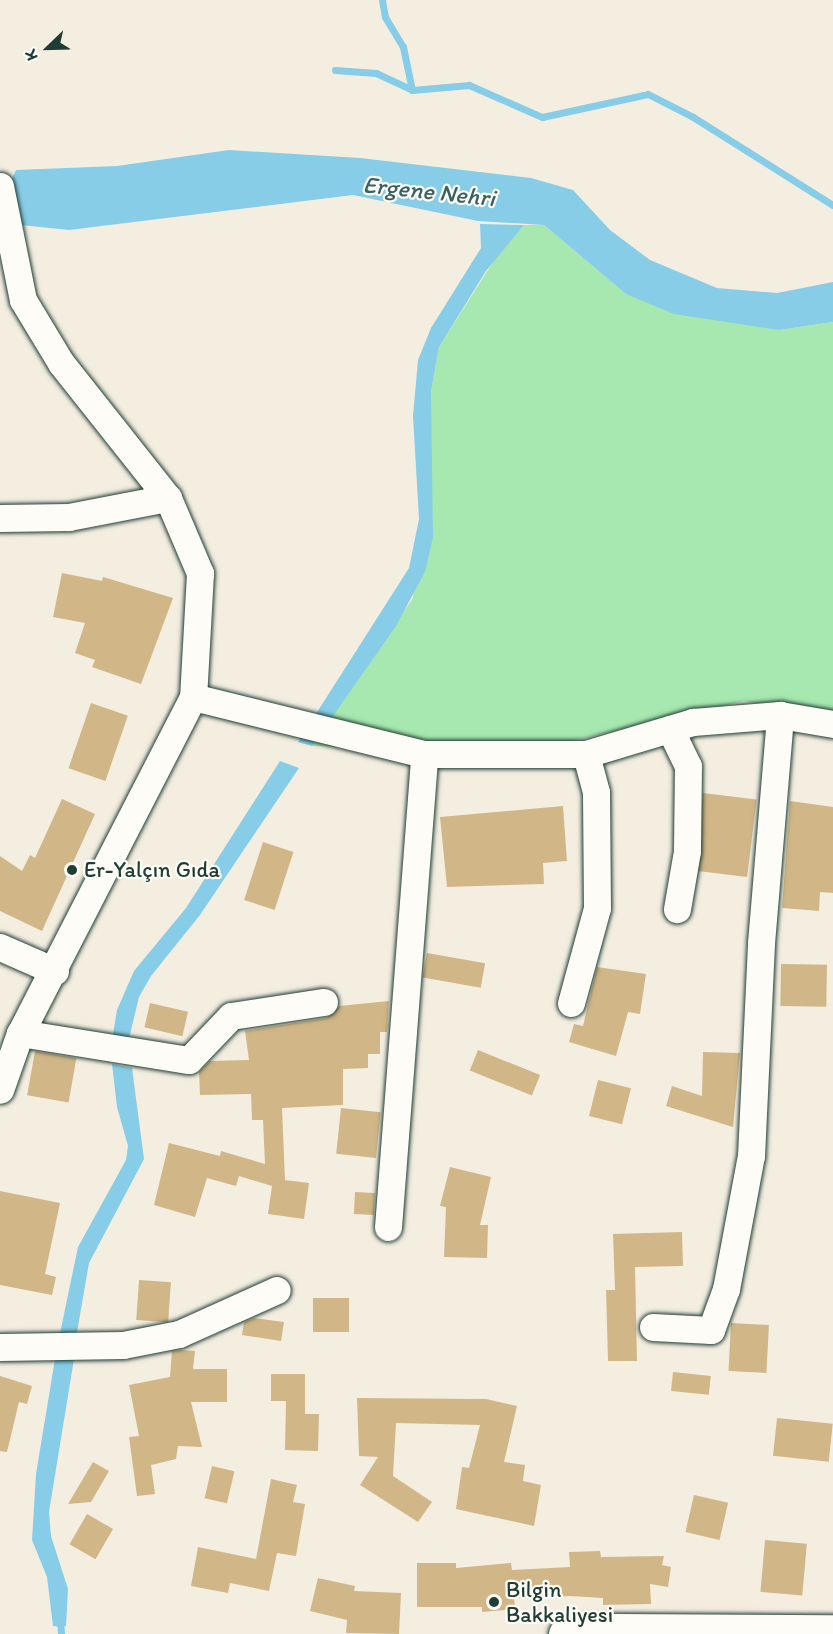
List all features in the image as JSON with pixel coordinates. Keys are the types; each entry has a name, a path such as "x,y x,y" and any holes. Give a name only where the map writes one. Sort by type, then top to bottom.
{"main road":[{"path":"565,1634 615,1630 833,1631"}],"street":[{"path":"0,186 23,300 61,363 168,498 200,573 193,697 55,971 20,1033 1,1085"},
{"path":"0,518 69,517 168,498"},
{"path":"193,697 424,754 586,754 693,722 780,715 833,724"},
{"path":"653,1327 711,1330 726,1289 751,1156 761,943 780,715"},
{"path":"670,729 688,766 687,850 677,909"},
{"path":"388,1227 424,754"},
{"path":"571,1003 597,908 596,792 586,754"},
{"path":"0,947 55,971"},
{"path":"20,1033 189,1060 231,1016 324,1002"},
{"path":"0,1347 123,1345 178,1334 277,1290"}],"green space":[{"path":"524,225 544,225 626,294 779,330 833,322 833,716 744,701 528,751 312,746 413,598 431,392 439,347 500,251"}],"water":[{"name":"Ergene Nehri","path":"229,150 360,158 531,178 573,190 610,230 650,260 717,288 777,293 833,282 833,322 779,330 674,314 626,294 544,225 478,221 353,195 69,230 21,225 7,189 16,170 117,166"},
{"path":"480,224 524,225 486,271 439,347 431,392 433,537 425,572 396,626 312,746 298,742 409,568 419,519 413,416 418,360 431,328 481,248"},
{"path":"280,761 299,768 200,915 151,976 139,997 128,1043 112,1040 117,1010 134,971 186,908"},
{"path":"112,1064 132,1068 144,1159 89,1263 76,1338 59,1338 78,1247 126,1160 128,1146 117,1107"},
{"path":"55,1359 74,1359 49,1512 51,1536 68,1589 66,1626 61,1627 53,1626 47,1577 32,1540 36,1474"}],"building":[{"path":"62,573 102,581 103,577 173,598 141,684 92,667 95,660 75,653 85,623 53,617"},
{"path":"91,703 128,716 105,781 69,768"},
{"path":"703,793 757,800 747,877 693,870"},
{"path":"62,799 95,814 42,931 0,911 0,856 22,871 30,855 35,858"},
{"path":"790,801 833,807 833,893 820,892 819,911 782,908"},
{"path":"563,806 567,861 543,863 544,884 447,887 440,817"},
{"path":"263,842 293,852 275,910 244,900"},
{"path":"427,953 485,963 481,988 423,978"},
{"path":"781,964 827,965 826,1007 780,1006"},
{"path":"597,967 646,974 640,1014 628,1012 616,1056 569,1042 574,1024 583,1026"},
{"path":"389,1001 387,1032 380,1032 380,1054 368,1054 368,1068 343,1069 343,1105 282,1108 285,1180 309,1183 304,1219 268,1214 272,1186 239,1176 236,1186 207,1178 195,1217 154,1205 169,1143 220,1156 221,1151 265,1164 263,1120 252,1120 251,1094 200,1095 199,1072 210,1061 249,1060 245,1031 326,1018 339,1006"},
{"path":"150,1003 188,1012 182,1036 144,1027"},
{"path":"478,1050 540,1075 532,1095 470,1070"},
{"path":"35,1051 76,1058 69,1103 27,1095"},
{"path":"703,1052 740,1053 733,1127 666,1106 672,1086 702,1096"},
{"path":"598,1080 631,1088 622,1124 589,1116"},
{"path":"341,1108 381,1112 376,1158 336,1154"},
{"path":"450,1167 491,1177 480,1225 488,1225 487,1258 444,1257 446,1207 440,1206"},
{"path":"0,1191 60,1203 45,1274 56,1277 52,1295 0,1285"},
{"path":"355,1192 375,1193 374,1215 354,1214"},
{"path":"682,1232 683,1266 635,1267 637,1361 608,1361 606,1290 615,1290 613,1234"},
{"path":"139,1280 171,1282 168,1322 136,1320"},
{"path":"313,1298 349,1298 349,1332 313,1332"},
{"path":"254,1318 284,1322 281,1341 242,1335 244,1322"},
{"path":"731,1323 769,1325 766,1373 728,1371"},
{"path":"172,1351 195,1351 193,1369 227,1369 227,1402 191,1402 202,1447 178,1446 176,1459 151,1465 155,1494 137,1496 129,1437 139,1436 129,1385 170,1377"},
{"path":"673,1372 711,1376 709,1395 671,1391"},
{"path":"271,1374 305,1374 305,1414 319,1414 318,1451 285,1450 286,1401 271,1401"},
{"path":"0,1376 32,1386 27,1404 19,1402 7,1452 0,1451"},
{"path":"357,1398 486,1399 517,1406 504,1462 525,1465 523,1481 541,1485 534,1526 456,1509 462,1467 469,1468 480,1425 396,1423 393,1476 432,1502 418,1522 360,1485 378,1457 359,1456"},
{"path":"777,1418 833,1424 829,1462 773,1456"},
{"path":"93,1462 109,1471 91,1502 68,1504"},
{"path":"212,1466 234,1471 227,1503 205,1498"},
{"path":"271,1479 297,1485 293,1502 305,1504 296,1556 277,1553 269,1591 230,1583 228,1593 191,1586 198,1547 256,1559"},
{"path":"694,1495 728,1503 720,1540 685,1532"},
{"path":"87,1514 113,1529 95,1559 70,1544"},
{"path":"765,1540 807,1544 802,1595 760,1592"},
{"path":"600,1551 601,1557 664,1556 662,1565 671,1567 668,1587 650,1584 651,1604 603,1605 603,1598 570,1596 514,1598 515,1609 482,1612 482,1607 417,1607 417,1563 456,1563 456,1568 511,1563 512,1570 570,1567 569,1552"},
{"path":"318,1578 355,1586 354,1591 401,1593 399,1634 346,1633 347,1620 310,1611"}],"waterway":[{"path":"382,0 385,17 403,47 412,90"},
{"path":"335,70 376,73 412,90 469,85 542,117 648,94 693,117 833,205"},
{"path":"60,1619 61,1634"}],"place":[{"name":"Er-Yalçın Gıda","path":"72,870"},
{"name":"Bilgin Bakkaliyesi","path":"494,1602"}]}
